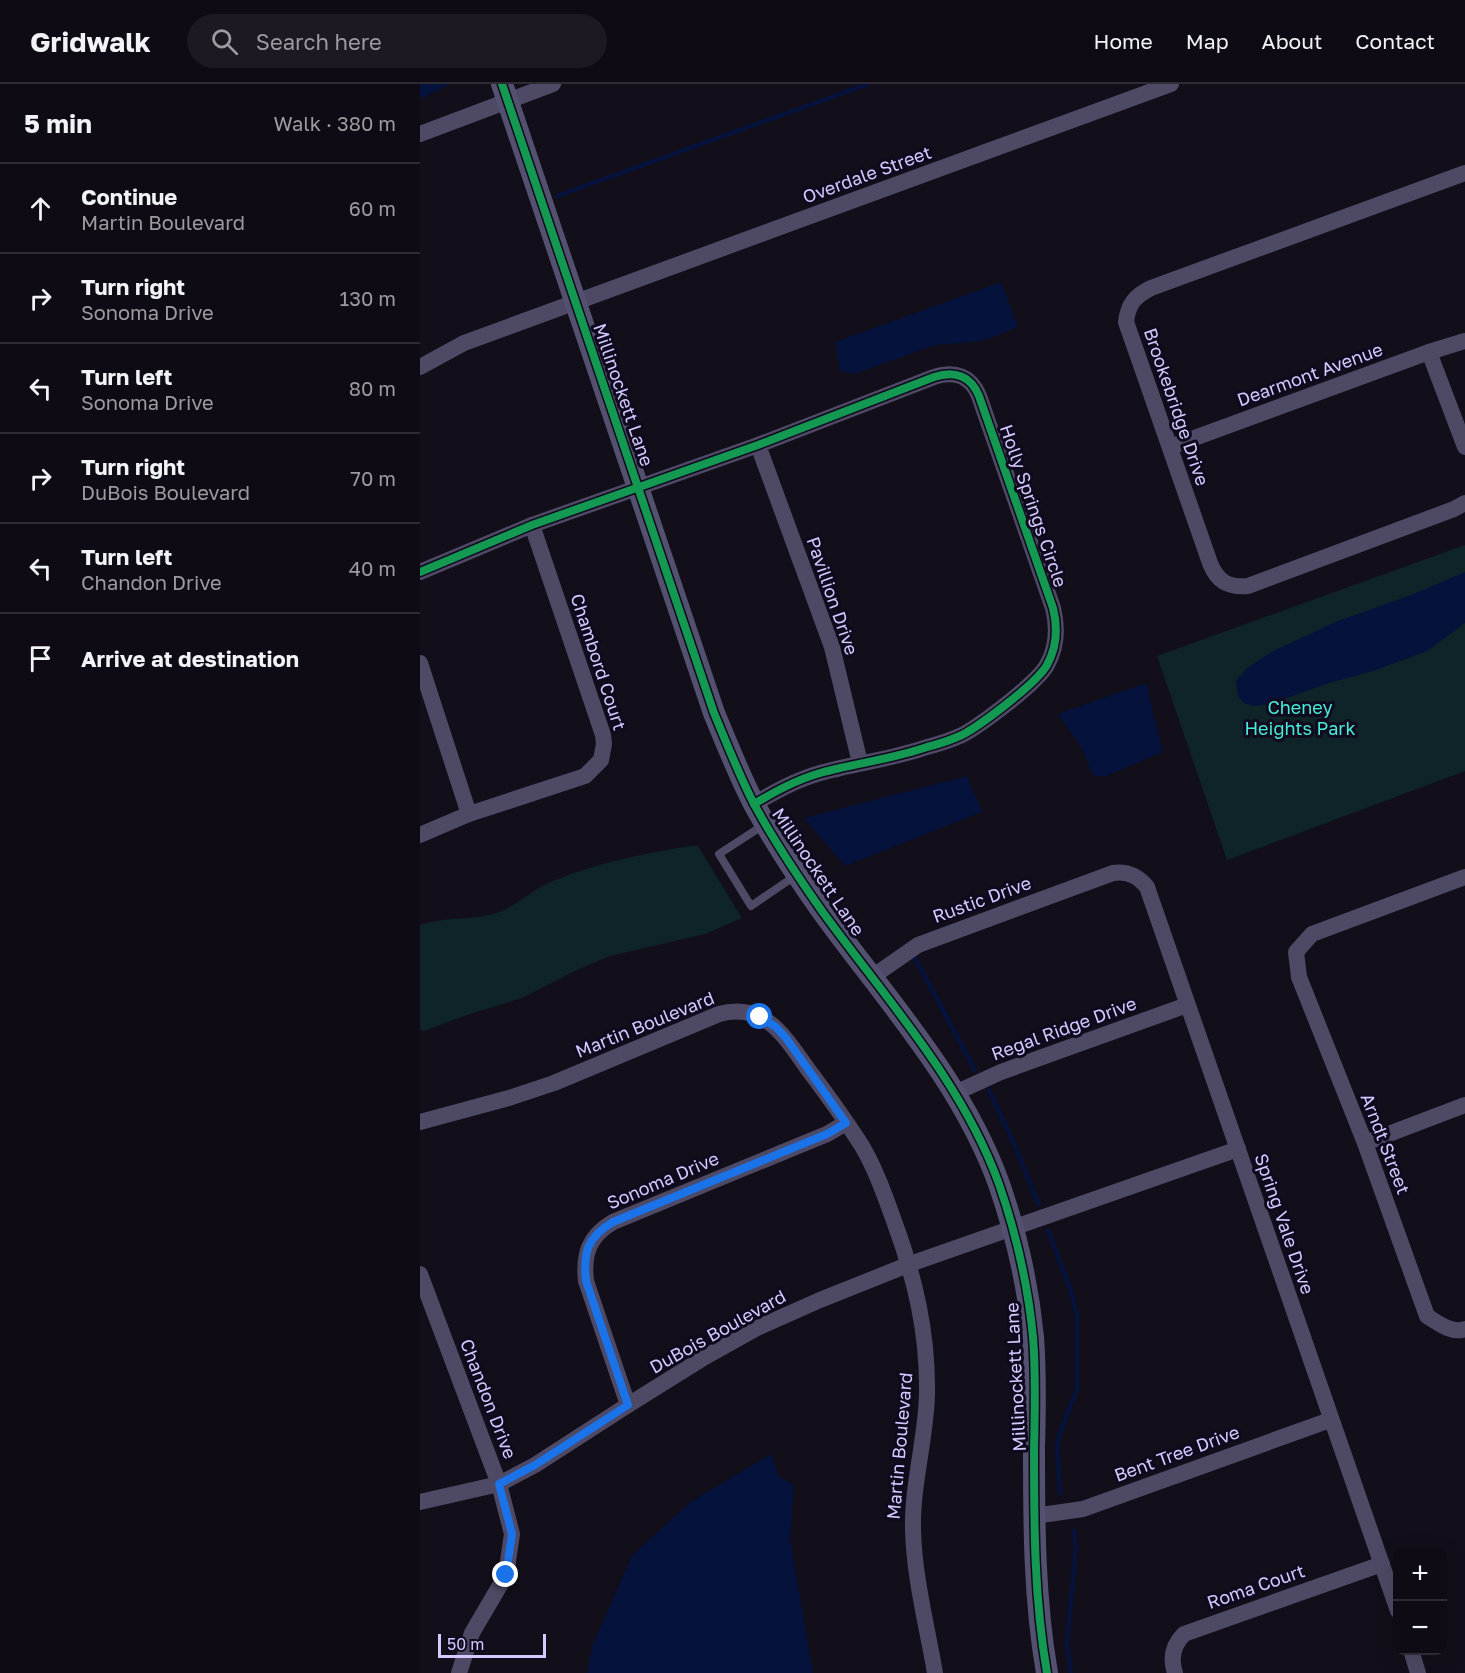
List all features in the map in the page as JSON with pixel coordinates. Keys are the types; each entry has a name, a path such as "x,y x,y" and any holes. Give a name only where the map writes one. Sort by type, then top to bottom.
{"street":[{"path":"420,134 505,92 553,84"},
{"name":"Overdale Street","path":"420,367 464,344 1171,84"},
{"name":"Millinockett Lane","path":"505,92 714,713 754,804 798,875 955,1093 979,1138 998,1182 1013,1229 1026,1288 1033,1338 1037,1594 1047,1673"},
{"name":"Brookebridge Drive","path":"1465,173 1150,288 1134,298 1127,313 1128,328 1214,573 1231,586 1248,586 1465,503"},
{"name":"Dearmont Avenue","path":"1170,447 1429,352 1465,341"},
{"path":"1429,352 1465,447"},
{"name":"Holly Springs Circle","path":"638,488 758,445 934,377 950,374 965,377 971,382 979,396 1053,608 1057,631 1047,666 1009,702 962,734 927,748 821,773 791,783 754,804"},
{"name":"Pavillion Drive","path":"758,445 832,647 860,764"},
{"path":"420,572 532,525 638,488"},
{"name":"Chambord Court","path":"420,835 469,814 585,776 597,766 603,752 603,735 532,525"},
{"path":"420,663 469,814"},
{"name":"Rustic Drive","path":"872,977 918,945 1113,873"},
{"name":"Spring Vale Drive","path":"1113,873 1129,874 1148,887 1330,1420 1395,1601"},
{"name":"Arndt Street","path":"1462,1330 1440,1325 1427,1316 1365,1143 1299,977 1296,952 1312,934 1465,877"},
{"name":"Regal Ridge Drive","path":"955,1093 1001,1072 1188,1005"},
{"name":"Martin Boulevard","path":"420,1122 509,1098 554,1083 718,1014 736,1011 760,1017 776,1027 792,1046 862,1148 884,1191 910,1264 920,1303 927,1392 913,1528 935,1673"},
{"path":"1365,1143 1465,1105"},
{"name":"Sonoma Drive","path":"628,1405 586,1281 584,1265 586,1253 596,1234 613,1222 827,1134 846,1123"},
{"name":"DuBois Boulevard","path":"420,1502 499,1484 535,1465 628,1405 757,1328 820,1300 910,1264 1238,1149"},
{"name":"Chandon Drive","path":"420,1274 499,1484 512,1534 506,1575 472,1633 459,1673"},
{"name":"Bent Tree Drive","path":"1034,1516 1083,1509 1330,1420"},
{"name":"Roma Court","path":"1175,1673 1174,1647 1184,1634 1382,1564"},
{"path":"1413,1655 1418,1673"}],"lane":[{"path":"766,824 719,854 751,906 798,875"}],"green space":[{"name":"Cheney Heights Park","path":"1465,545 1465,771 1227,860 1157,656"},
{"path":"698,846 742,918 705,934 610,956 522,998 424,1031 420,1030 420,925 439,920 497,913 546,884 587,869 621,859"}],"water":[{"path":"420,84 450,84 420,99"},
{"path":"1001,282 1018,327 983,341 935,345 855,374 840,371 835,342"},
{"path":"1465,572 1465,623 1427,651 1269,704 1253,706 1244,703 1238,696 1236,681 1247,668 1273,651 1338,621 1411,595"},
{"path":"1146,683 1163,752 1104,777 1093,775 1080,745 1058,714"},
{"path":"967,776 982,812 845,866 804,818"},
{"path":"771,1454 779,1477 794,1485 790,1540 813,1673 587,1673 593,1644 632,1556 690,1502"}],"waterway":[{"path":"557,196 868,84"},
{"path":"914,956 975,1070"},
{"path":"989,1090 1039,1205"},
{"path":"1048,1230 1071,1291 1077,1316 1077,1389 1057,1446 1060,1493"},
{"path":"1071,1673 1067,1642 1076,1548 1074,1531"}],"cycle path":[{"path":"502,84 714,713 743,782 786,859 943,1075 965,1110 999,1184 1020,1259 1033,1337 1036,1560 1039,1617 1047,1673"},
{"path":"420,572 532,525 758,445 934,377 949,374 967,379 979,396 1053,608 1056,637 1047,665 1021,692 962,735 901,755 811,776 786,786 754,804"}],"route":[{"path":"506,1575 512,1534 499,1484 535,1465 628,1405 586,1281 584,1265 586,1253 596,1234 613,1222 827,1134 846,1123 786,1038 768,1020 760,1017"}]}
